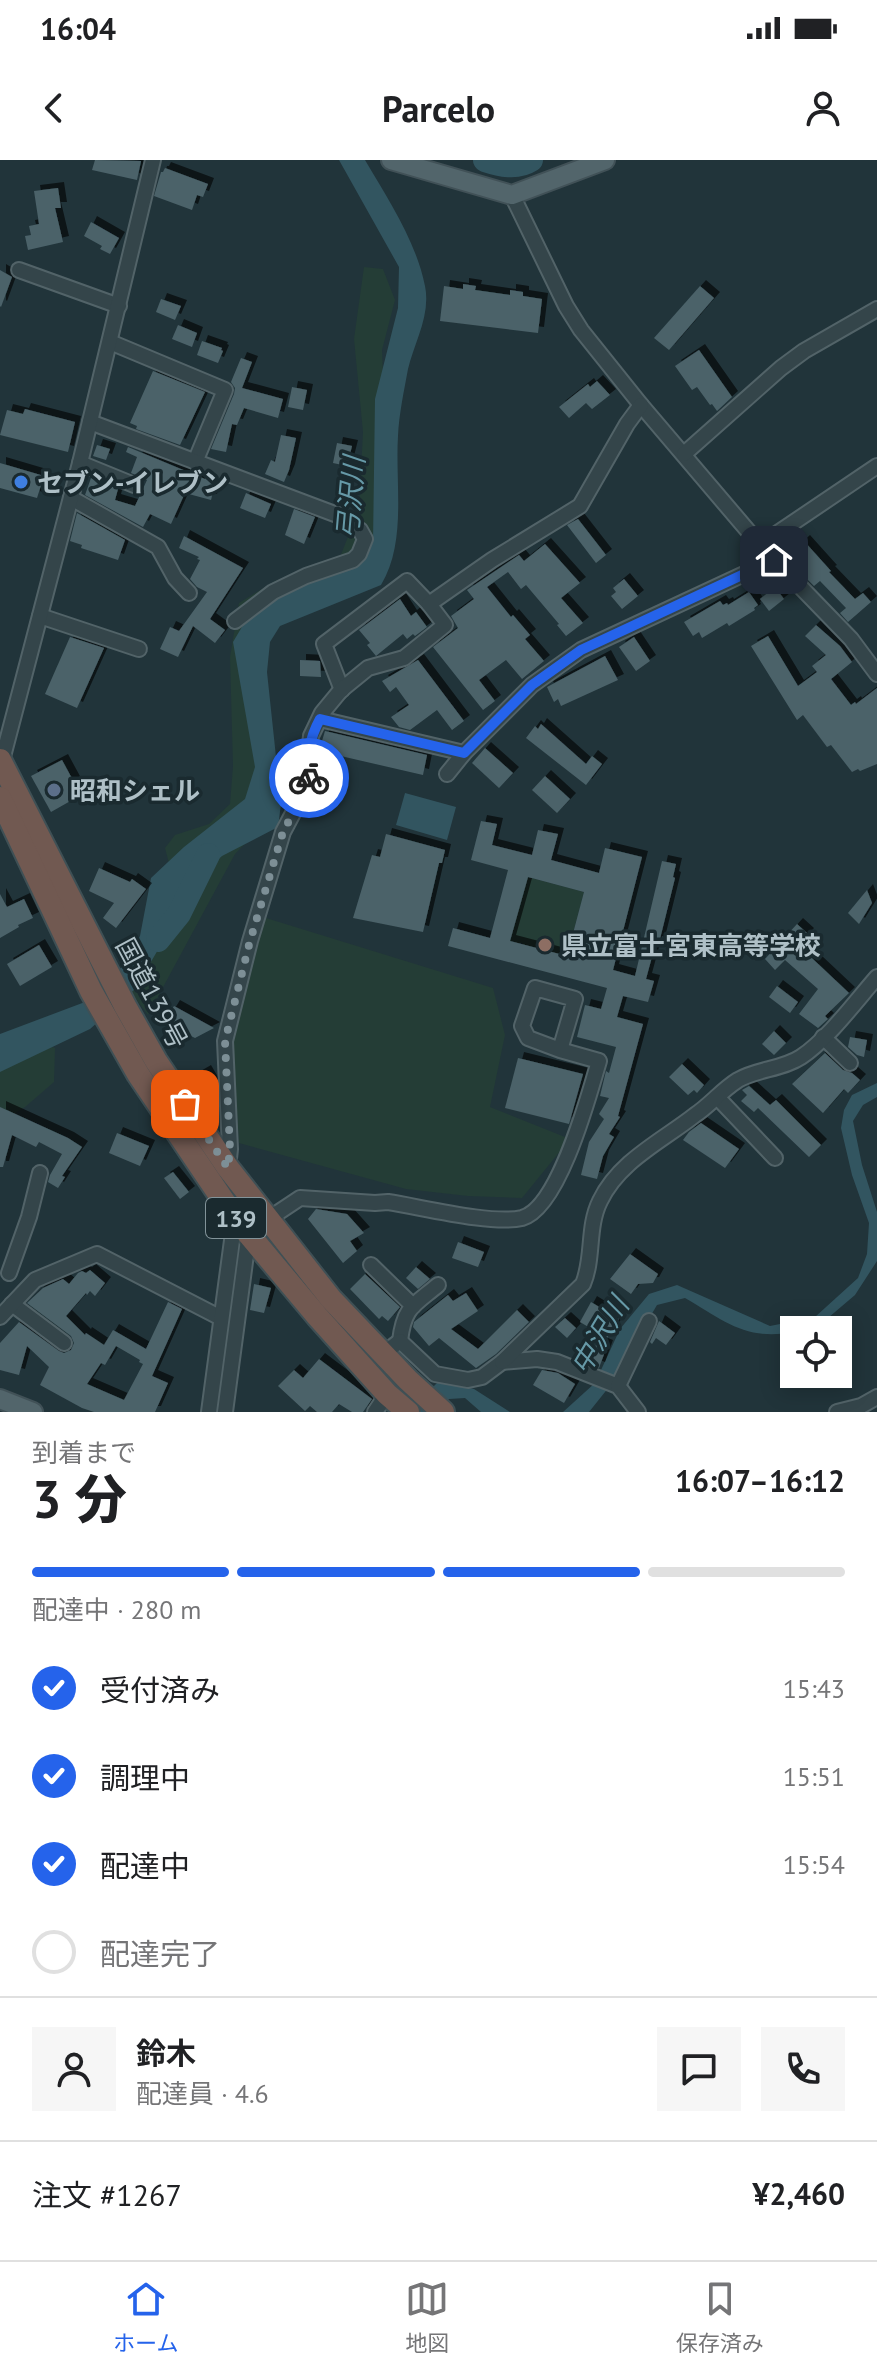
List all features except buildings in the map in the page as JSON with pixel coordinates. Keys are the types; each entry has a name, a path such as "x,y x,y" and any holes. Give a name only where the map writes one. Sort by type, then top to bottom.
{"highway":[{"name":"国道139号","path":"0,764 110,975 116,1012 138,1074 242,1225 391,1404"},
{"name":"国道139号","path":"0,798 91,991 116,1012 156,1061 228,1168 331,1299 392,1348 410,1383 443,1412"}],"main road":[{"path":"391,160 512,195 605,160"},
{"path":"2,1404 33,1412"}],"street":[{"path":"0,764 80,463 153,160"},
{"path":"512,195 566,306 581,330 760,545 851,639 877,674"},
{"path":"19,270 119,306"},
{"path":"684,454 781,368 804,351 877,309"},
{"path":"110,342 225,390 195,462"},
{"path":"429,604 492,560 580,506 641,405"},
{"path":"90,422 340,516 360,530 365,539 353,560 306,576 273,592 235,621"},
{"path":"80,463 134,485"},
{"path":"760,545 877,466"},
{"path":"71,498 158,547 175,578 189,593"},
{"path":"447,774 532,685 581,650 774,560"},
{"path":"228,1168 230,1149 225,1041 250,941 283,832 309,783 311,736 322,713 342,690 368,668 404,658 445,625 407,581 324,644 342,690"},
{"path":"40,616 139,649"},
{"path":"320,719 464,753"},
{"path":"438,1285 413,1306 402,1321 392,1348 435,1374 468,1380 482,1377 502,1362 583,1284 588,1272 591,1232 599,1202 631,1161 739,1079 800,1058 877,977"},
{"path":"242,1225 268,1218 300,1198 388,1202 502,1220 526,1217 548,1195 571,1147 599,1061 560,1050 528,1038 522,1026 535,988 575,999 560,1050"},
{"path":"823,1037 850,1063"},
{"path":"717,1097 775,1158"},
{"path":"35,1280 4,1272 29,1217 40,1173"},
{"path":"209,1412 221,1318 242,1225"},
{"path":"225,1412 242,1225"},
{"path":"0,1317 35,1280 97,1254 221,1318"},
{"path":"371,1265 413,1306"},
{"path":"12,1304 64,1343"},
{"path":"618,1386 649,1321"},
{"path":"502,1362 537,1359 592,1374 618,1386 638,1412"},
{"path":"837,1412 872,1403"}],"green space":[{"path":"364,267 383,269 395,300 382,350 386,552 276,617 258,663 271,817 235,854 148,1015 122,981 172,875 165,848 175,835 209,824 230,804 233,766 230,657 239,603 275,581 340,557 359,509 363,432 354,339"},
{"path":"528,877 584,892 567,956 510,941"},
{"path":"266,918 493,988 505,1035 490,1107 570,1139 522,1198 406,1189 239,1143 231,1020"},
{"path":"33,1040 55,1048 54,1082 25,1107 0,1122 0,1044"}],"water":[{"path":"339,160 365,160 408,237 425,286 426,308 408,369 399,419 397,532 389,568 381,585 280,626 270,642 267,672 281,804 278,827 222,856 195,881 135,989 90,1029 0,1072 0,1034 85,1002 126,963 140,936 151,878 184,847 245,799 255,767 233,642 255,605 321,576 373,543 375,399 398,308 399,267"},
{"path":"405,793 456,807 447,840 396,825"},
{"path":"877,1083 877,1097 863,1105 853,1121 862,1165 877,1212 877,1261 855,1295 830,1316 816,1316 858,1278 867,1254 869,1223 852,1175 841,1128 844,1110 852,1095"},
{"path":"677,1285 770,1326 780,1324 780,1334 762,1334 736,1327 685,1298 657,1305 609,1387 589,1412 563,1412 595,1383 620,1329 649,1294"},
{"path":"440,1380 474,1389 510,1412 481,1412 465,1398 449,1399 436,1412 408,1412"}],"waterway":[{"path":"485,160 502,165 531,160"},
{"name":"弓沢川","path":"158,940 179,914 208,855"}],"way so far":[{"path":"185,1104 228,1168 230,1149 225,1041 250,941 283,832 309,778"}],"place":[{"name":"セブン-イレブン","path":"21,482"},
{"name":"昭和シェル","path":"54,790"},
{"name":"県立富士宮東高等学校","path":"545,945"}],"route":[{"path":"309,778 311,736 320,719 464,753 532,685 581,650 774,560"}],"water label":[{"name":"中沢川","path":"599,1335"}]}
